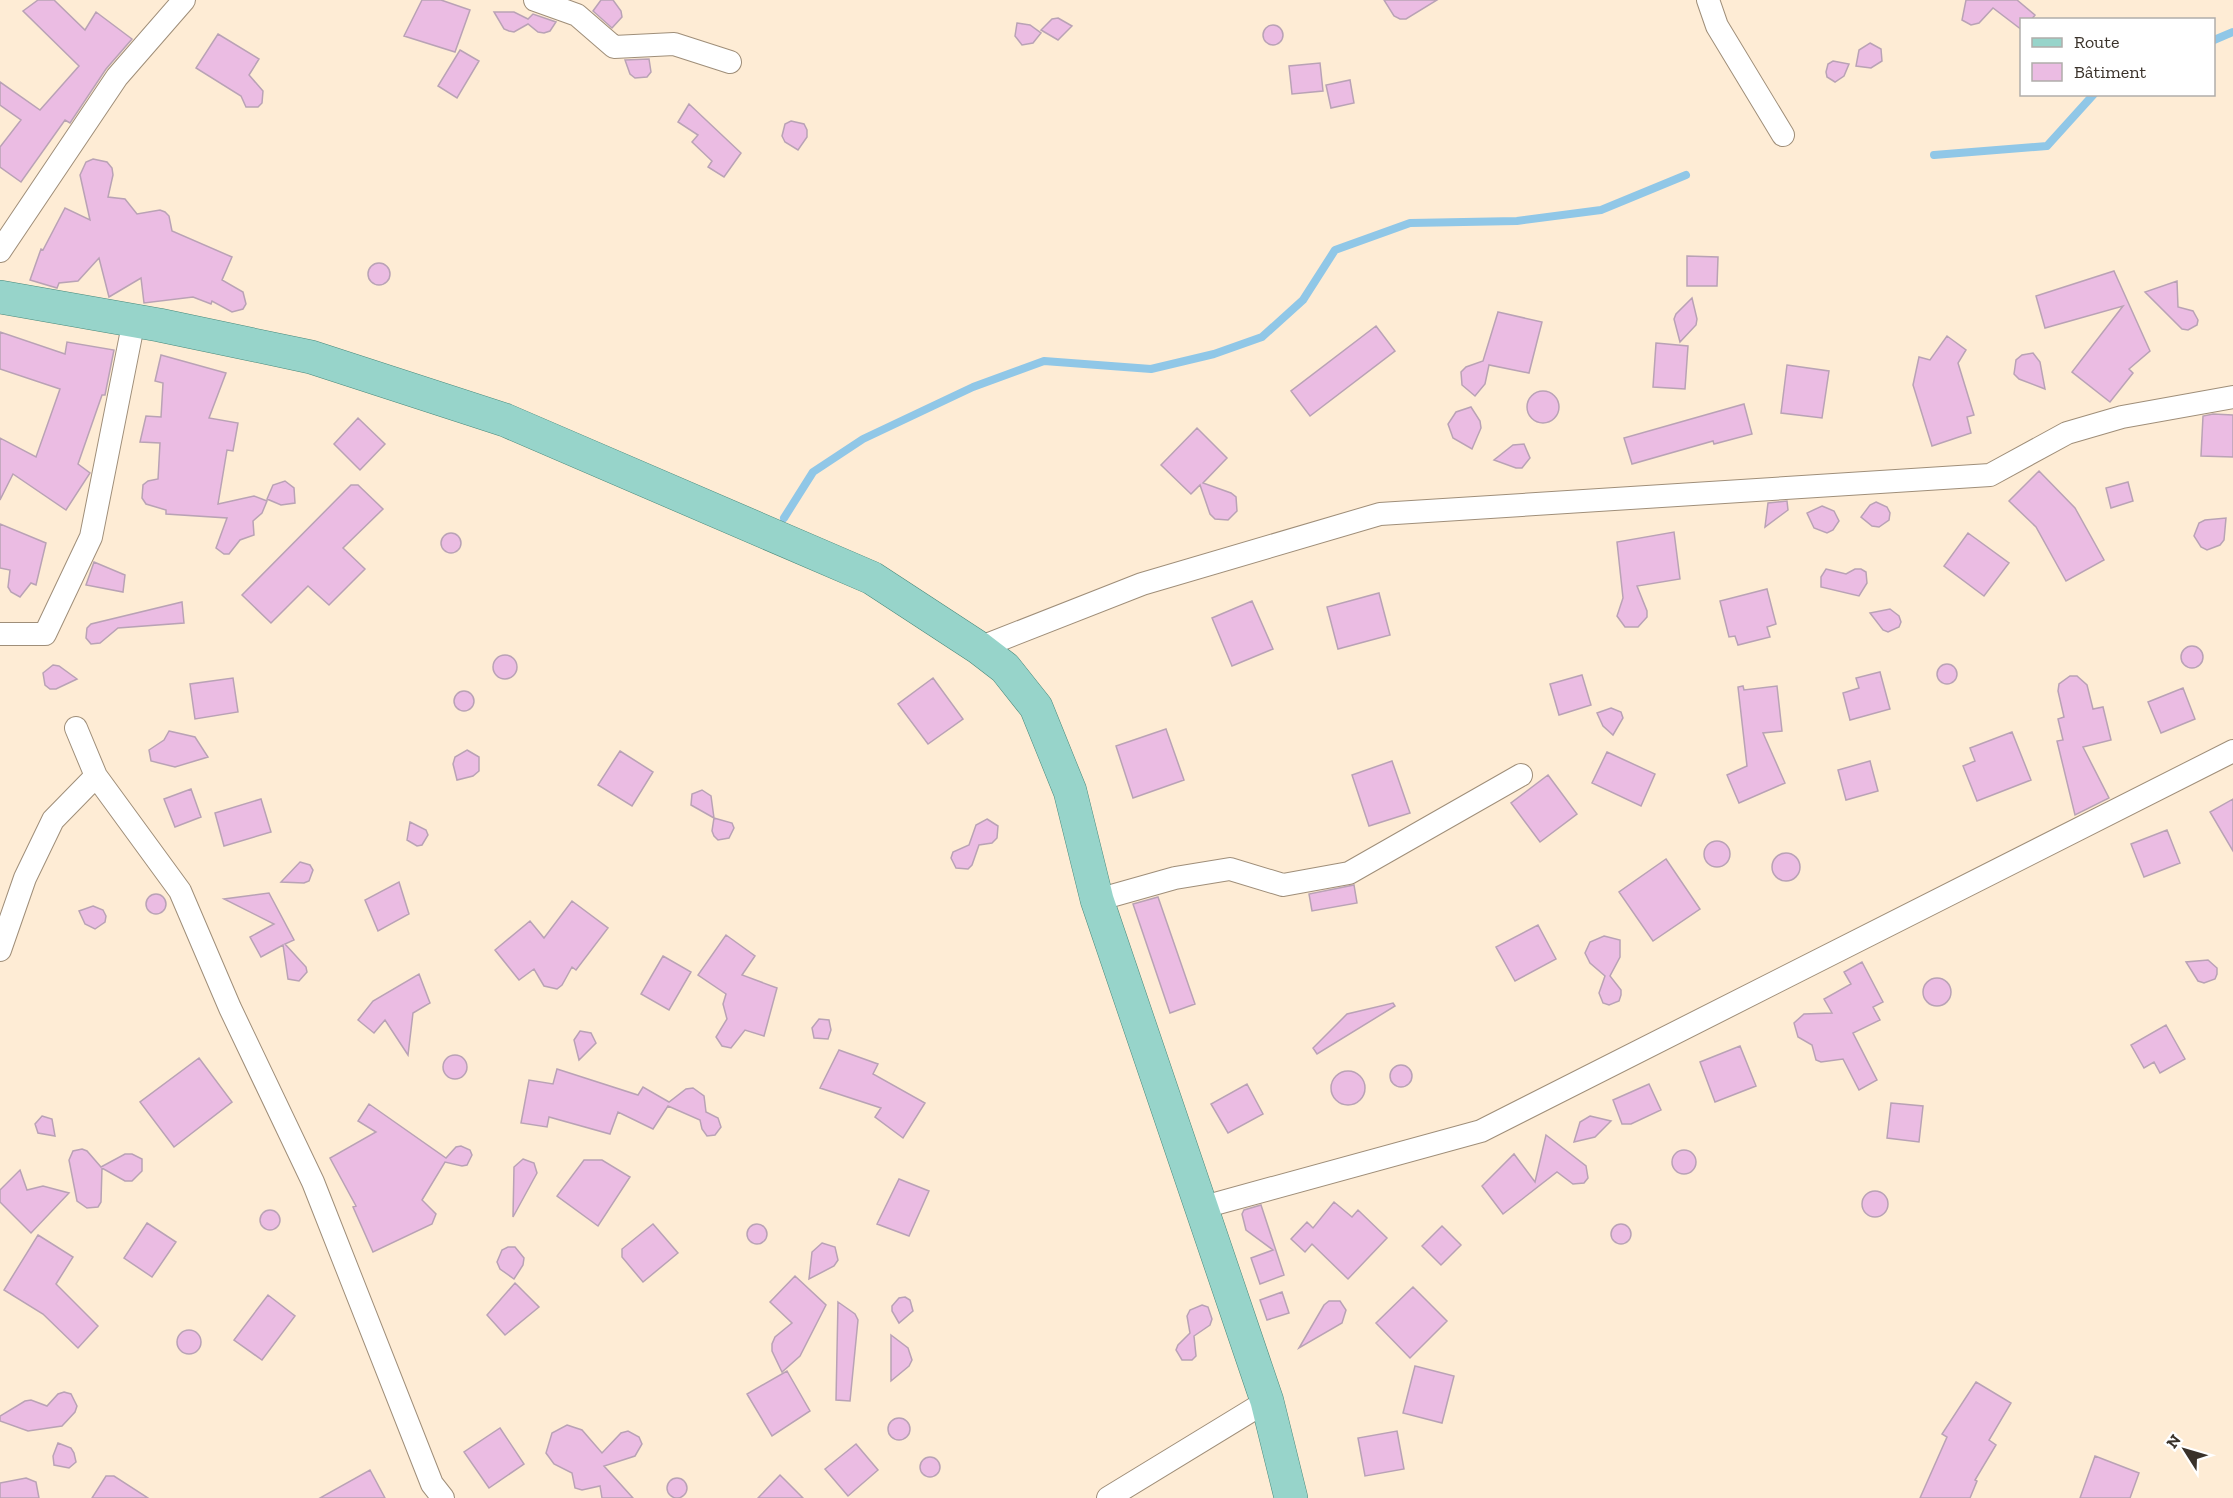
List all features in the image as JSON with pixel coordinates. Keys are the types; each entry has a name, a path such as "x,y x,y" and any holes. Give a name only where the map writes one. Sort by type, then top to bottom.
{"main road":[{"path":"0,297 134,320 311,357 505,420 872,578 979,648 1005,668 1036,707 1070,791 1098,900 1267,1401 1291,1498"}],"street":[{"path":"0,251 117,77 184,0"},
{"path":"535,0 577,15 614,47 674,44 730,62"},
{"path":"1708,0 1717,26 1783,135"},
{"path":"0,633 45,634 91,537 134,320"},
{"path":"979,648 1142,584 1380,514 1990,475 2067,433 2122,417 2233,397"},
{"path":"76,728 96,776 180,891 230,1008 313,1182 432,1484 443,1498"},
{"path":"1200,1208 1481,1131 2233,751"},
{"path":"1098,900 1175,878 1230,869 1283,885 1349,873 1521,775"},
{"path":"0,950 25,878 53,820 96,776"},
{"path":"1108,1498 1267,1401"}],"building":[{"path":"38,0 54,0 85,30 96,12 132,39 106,69 70,123 65,120 21,182 0,167 0,147 21,120 0,105 0,82 40,110 79,66 23,11"},
{"path":"422,0 441,0 470,10 455,52 404,36"},
{"path":"601,0 613,0 621,11 622,17 612,28 593,11"},
{"path":"1384,0 1437,0 1406,19 1400,19 1394,16"},
{"path":"1966,0 2017,0 2035,15 2033,18 2020,18 2020,28 1993,8 1979,23 1971,25 1962,20"},
{"path":"494,12 514,12 528,19 533,14 556,22 550,31 544,33 538,32 528,24 514,32 504,29"},
{"path":"1058,18 1072,26 1058,40 1041,30 1052,19"},
{"path":"1017,23 1030,25 1041,33 1033,43 1022,45 1015,36"},
{"path":"1273,25 1280,28 1283,35 1280,42 1273,45 1266,42 1263,35 1266,28"},
{"path":"218,34 259,59 249,75 263,91 262,103 258,107 246,107 241,96 196,68"},
{"path":"1870,43 1881,49 1882,61 1871,68 1856,66 1859,50"},
{"path":"460,50 479,61 457,98 438,86"},
{"path":"649,59 651,72 647,77 635,78 630,74 625,60"},
{"path":"1833,61 1849,64 1844,76 1835,82 1827,77 1826,72 1828,64"},
{"path":"1320,63 1323,91 1292,94 1289,66"},
{"path":"1350,80 1354,103 1331,108 1326,85"},
{"path":"689,104 741,153 724,177 708,167 712,161 692,142 698,135 678,122"},
{"path":"791,121 804,124 807,130 807,137 798,150 785,142 782,136 785,124"},
{"path":"93,159 107,162 112,168 113,175 108,197 125,199 137,214 160,210 165,212 169,216 172,231 232,257 222,280 243,292 246,304 243,309 232,312 212,301 211,304 193,297 144,303 141,278 109,297 99,258 78,281 59,283 57,288 30,280 41,249 43,250 65,208 90,220 80,175 86,162"},
{"path":"1687,256 1718,257 1717,286 1687,286"},
{"path":"379,263 387,266 390,274 387,282 379,285 371,282 368,274 371,266"},
{"path":"2114,271 2150,351 2129,369 2133,373 2110,402 2072,372 2123,306 2045,328 2036,296"},
{"path":"2177,281 2178,307 2193,311 2198,320 2197,325 2188,330 2182,329 2145,292"},
{"path":"1692,298 1697,319 1696,325 1680,342 1674,319"},
{"path":"1498,312 1542,322 1529,373 1489,365 1485,384 1475,396 1462,385 1461,372 1466,367 1483,361"},
{"path":"1376,326 1395,351 1310,416 1291,391"},
{"path":"0,332 65,354 67,342 114,350 105,395 102,395 78,464 90,473 66,510 13,474 0,500 0,438 36,457 60,389 0,369"},
{"path":"1947,336 1966,350 1958,363 1974,415 1967,417 1971,433 1932,446 1913,385 1919,357 1930,360"},
{"path":"1656,343 1688,346 1685,389 1653,387"},
{"path":"2033,353 2040,362 2045,389 2019,379 2014,374 2016,360 2022,355"},
{"path":"161,355 226,373 209,418 238,423 233,451 227,450 218,504 254,496 267,501 262,513 253,521 254,535 240,540 229,554 224,554 216,548 227,518 166,514 166,510 146,504 142,498 143,485 148,481 158,479 160,443 140,442 146,416 161,417 163,383 155,381"},
{"path":"1787,365 1829,371 1822,418 1781,413"},
{"path":"1543,391 1554,396 1559,407 1554,418 1543,423 1532,418 1527,407 1532,396"},
{"path":"1744,404 1752,434 1714,444 1713,441 1632,464 1624,438"},
{"path":"1471,407 1480,421 1481,428 1472,449 1453,438 1448,424 1456,412"},
{"path":"2233,415 2233,457 2201,456 2203,416"},
{"path":"358,418 385,444 360,470 334,444"},
{"path":"1197,428 1227,458 1203,483 1236,497 1237,511 1228,520 1215,519 1210,514 1200,485 1191,494 1161,465"},
{"path":"1524,444 1530,458 1522,468 1494,460 1513,445"},
{"path":"2039,471 2075,508 2104,560 2066,581 2036,527 2009,501"},
{"path":"285,481 294,488 295,503 281,505 267,499 273,485"},
{"path":"2128,482 2133,501 2111,508 2106,488"},
{"path":"351,485 358,485 383,509 343,548 365,569 329,605 308,586 271,623 242,595"},
{"path":"1787,501 1788,510 1765,527 1768,503"},
{"path":"1876,502 1887,507 1890,513 1889,520 1879,527 1872,526 1861,517 1870,505"},
{"path":"1822,506 1834,511 1839,521 1833,530 1827,533 1814,528 1807,513"},
{"path":"2226,518 2224,540 2220,545 2207,550 2201,547 2194,536 2199,523 2205,520"},
{"path":"0,524 46,543 36,585 31,583 20,597 11,592 8,587 10,570 0,568"},
{"path":"1674,532 1680,579 1637,586 1647,611 1647,617 1638,627 1625,627 1617,616 1623,598 1617,542"},
{"path":"447,533 455,533 461,539 461,547 455,553 447,553 441,547 441,539"},
{"path":"1968,533 2009,563 1984,596 1944,566"},
{"path":"94,562 125,575 123,592 86,585"},
{"path":"1826,569 1846,574 1855,569 1861,569 1866,572 1867,583 1859,596 1821,587 1821,577"},
{"path":"1767,589 1776,624 1767,627 1770,637 1738,645 1735,636 1729,637 1720,601"},
{"path":"1379,593 1390,635 1338,649 1327,607"},
{"path":"1252,601 1273,649 1232,666 1212,618"},
{"path":"182,602 184,623 118,628 100,643 91,644 86,638 87,628 91,624"},
{"path":"1890,609 1899,616 1901,622 1899,627 1888,632 1883,630 1870,613"},
{"path":"2188,646 2196,646 2203,653 2203,661 2196,668 2188,668 2181,661 2181,653"},
{"path":"505,655 513,659 517,667 513,675 505,679 497,675 493,667 497,659"},
{"path":"1943,664 1951,664 1957,670 1957,678 1951,684 1943,684 1937,678 1937,670"},
{"path":"53,665 59,666 77,679 56,689 50,689 45,685 43,673"},
{"path":"1880,672 1890,709 1850,720 1843,693 1859,688 1856,678"},
{"path":"1582,675 1591,705 1559,715 1550,684"},
{"path":"2070,676 2077,676 2087,685 2093,709 2103,707 2111,740 2083,747 2109,798 2075,815 2057,741 2063,740 2058,719 2064,717 2058,691 2059,684"},
{"path":"233,678 238,712 195,719 190,684"},
{"path":"933,678 963,719 928,744 898,704"},
{"path":"1743,686 1744,690 1777,686 1782,731 1763,733 1785,783 1739,803 1727,775 1747,766 1738,687"},
{"path":"2183,688 2195,719 2161,733 2148,702"},
{"path":"460,691 468,691 474,697 474,705 468,711 460,711 454,705 454,697"},
{"path":"1611,708 1621,712 1623,718 1613,735 1603,726 1597,713"},
{"path":"1166,729 1184,780 1133,798 1116,746"},
{"path":"169,731 195,737 208,757 175,767 151,761 149,750 164,740"},
{"path":"2012,732 2031,780 1977,801 1963,766 1975,761 1970,748"},
{"path":"467,750 479,757 479,771 473,776 457,780 453,764 455,757"},
{"path":"620,751 653,772 632,806 598,785"},
{"path":"1607,752 1655,774 1641,806 1592,783"},
{"path":"1392,761 1410,813 1369,826 1352,775"},
{"path":"1870,761 1878,791 1846,800 1838,770"},
{"path":"1548,775 1577,814 1540,842 1511,803"},
{"path":"191,789 201,817 175,827 164,799"},
{"path":"702,790 711,796 714,818 691,805 692,794"},
{"path":"261,799 271,832 224,846 215,813"},
{"path":"2233,799 2233,851 2210,812"},
{"path":"714,818 732,823 734,828 729,838 718,840 714,836 712,831"},
{"path":"987,819 998,826 997,838 992,843 979,845 972,865 968,869 956,868 951,858 953,852 969,845 976,825"},
{"path":"410,822 426,830 428,835 422,845 417,846 407,840"},
{"path":"2167,830 2180,863 2144,877 2131,844"},
{"path":"1717,841 1726,845 1730,854 1726,863 1717,867 1708,863 1704,854 1708,845"},
{"path":"1786,853 1796,857 1800,867 1796,877 1786,881 1776,877 1772,867 1776,857"},
{"path":"1666,859 1700,909 1653,941 1619,892"},
{"path":"300,862 310,865 313,870 309,881 304,883 281,882"},
{"path":"399,882 409,914 378,931 365,900"},
{"path":"1354,885 1357,903 1312,911 1309,894"},
{"path":"269,893 294,940 285,944 306,967 307,972 299,981 288,979 283,945 261,957 250,937 274,924 224,899"},
{"path":"156,894 163,897 166,904 163,911 156,914 149,911 146,904 149,897"},
{"path":"1158,897 1195,1004 1170,1013 1133,904"},
{"path":"572,901 608,928 576,970 572,967 562,985 557,989 544,986 534,969 519,980 495,950 530,921 544,938"},
{"path":"93,906 103,910 106,916 105,922 95,929 85,924 79,911"},
{"path":"1538,925 1556,959 1515,981 1496,947"},
{"path":"726,935 755,956 742,975 777,988 764,1036 745,1030 731,1048 722,1046 716,1037 727,1019 723,1004 726,994 698,975"},
{"path":"1604,936 1620,940 1620,957 1610,976 1621,990 1621,995 1619,1001 1609,1005 1603,1003 1599,993 1605,976 1590,963 1585,953 1590,942"},
{"path":"663,956 691,972 669,1010 641,994"},
{"path":"2208,960 2217,968 2217,974 2215,979 2204,983 2198,981 2186,962"},
{"path":"1862,962 1883,1002 1873,1007 1880,1020 1853,1033 1877,1080 1859,1090 1843,1059 1821,1062 1816,1060 1812,1045 1798,1037 1794,1023 1804,1014 1832,1013 1824,999 1851,984 1844,972"},
{"path":"419,974 430,1003 413,1013 408,1055 385,1020 374,1033 358,1020 373,1001"},
{"path":"1937,978 1947,982 1951,992 1947,1002 1937,1006 1927,1002 1923,992 1927,982"},
{"path":"1393,1003 1395,1006 1317,1054 1313,1048 1347,1014"},
{"path":"819,1019 829,1020 831,1030 828,1039 814,1038 812,1028"},
{"path":"2166,1025 2185,1059 2160,1073 2154,1062 2144,1068 2131,1045"},
{"path":"580,1031 591,1033 596,1043 579,1060 574,1040"},
{"path":"1740,1046 1756,1086 1715,1102 1700,1062"},
{"path":"839,1050 878,1064 873,1074 925,1103 903,1138 875,1117 881,1108 820,1088"},
{"path":"455,1055 463,1059 467,1067 463,1075 455,1079 447,1075 443,1067 447,1059"},
{"path":"199,1058 232,1102 174,1147 140,1102"},
{"path":"1401,1065 1409,1068 1412,1076 1409,1084 1401,1087 1393,1084 1390,1076 1393,1068"},
{"path":"557,1069 638,1095 643,1087 669,1102 686,1089 693,1088 704,1096 706,1112 718,1118 721,1127 715,1135 707,1136 700,1120 668,1106 653,1129 618,1112 610,1134 549,1117 547,1127 521,1123 529,1080 553,1084"},
{"path":"1348,1071 1360,1076 1365,1088 1360,1100 1348,1105 1336,1100 1331,1088 1336,1076"},
{"path":"1247,1084 1263,1114 1228,1133 1211,1104"},
{"path":"1649,1084 1661,1110 1631,1124 1622,1124 1613,1100"},
{"path":"1891,1103 1923,1106 1919,1142 1887,1138"},
{"path":"369,1104 446,1158 456,1147 461,1146 470,1150 472,1155 467,1165 445,1162 422,1200 436,1214 432,1224 373,1252 353,1207 356,1206 330,1158 376,1132 358,1121"},
{"path":"42,1116 52,1119 55,1136 38,1133 35,1124"},
{"path":"1590,1116 1611,1121 1595,1137 1574,1142 1580,1122"},
{"path":"1546,1135 1586,1166 1588,1178 1584,1183 1573,1184 1557,1172 1503,1214 1482,1186 1514,1154 1535,1182"},
{"path":"82,1149 87,1151 101,1167 125,1154 132,1154 142,1159 142,1171 132,1181 125,1181 102,1168 101,1202 98,1207 87,1208 77,1201 69,1160 73,1151"},
{"path":"1684,1150 1689,1151 1695,1157 1695,1167 1689,1173 1684,1174 1679,1173 1673,1167 1672,1162 1673,1157 1679,1151"},
{"path":"523,1159 534,1163 537,1173 513,1217 514,1167"},
{"path":"584,1160 602,1160 630,1177 598,1226 557,1196"},
{"path":"20,1170 27,1190 43,1186 69,1193 31,1233 0,1202 0,1190"},
{"path":"899,1179 929,1191 909,1236 877,1224"},
{"path":"1875,1191 1884,1195 1888,1204 1884,1213 1875,1217 1866,1213 1862,1204 1866,1195"},
{"path":"1334,1202 1352,1217 1358,1210 1387,1238 1348,1279 1312,1244 1305,1252 1291,1239 1307,1222 1313,1228"},
{"path":"1261,1205 1284,1275 1260,1284 1251,1258 1273,1250 1246,1230 1242,1214 1244,1210"},
{"path":"270,1210 277,1213 280,1220 277,1227 270,1230 263,1227 260,1220 263,1213"},
{"path":"147,1223 176,1242 152,1277 124,1258"},
{"path":"653,1224 678,1253 643,1282 622,1257 622,1249"},
{"path":"757,1224 764,1227 767,1234 764,1241 757,1244 750,1241 747,1234 750,1227"},
{"path":"1621,1224 1628,1227 1631,1234 1628,1241 1621,1244 1614,1241 1611,1234 1614,1227"},
{"path":"1442,1226 1461,1245 1441,1265 1422,1246"},
{"path":"38,1235 73,1257 56,1284 98,1326 78,1348 43,1314 4,1290"},
{"path":"822,1243 835,1247 838,1260 834,1266 809,1279 812,1252"},
{"path":"515,1247 524,1258 523,1265 514,1279 500,1269 497,1262 502,1250"},
{"path":"795,1276 826,1305 800,1356 782,1372 772,1351 772,1344 775,1337 792,1323 770,1302"},
{"path":"515,1283 539,1307 505,1335 487,1315"},
{"path":"1413,1287 1447,1321 1410,1358 1376,1323"},
{"path":"1282,1292 1289,1313 1267,1320 1260,1300"},
{"path":"268,1295 295,1316 262,1360 234,1340"},
{"path":"905,1297 910,1300 913,1311 899,1323 892,1311 892,1306 899,1298"},
{"path":"1329,1301 1340,1301 1346,1310 1342,1323 1299,1348 1324,1305"},
{"path":"838,1302 855,1314 858,1320 850,1401 836,1400"},
{"path":"1202,1305 1208,1307 1212,1319 1210,1325 1194,1336 1196,1356 1192,1360 1182,1360 1176,1350 1190,1333 1187,1316 1190,1310"},
{"path":"189,1330 194,1331 200,1337 200,1347 194,1353 189,1354 184,1353 178,1347 177,1342 178,1337 184,1331"},
{"path":"891,1335 908,1348 912,1360 909,1366 891,1381"},
{"path":"1415,1366 1454,1376 1442,1423 1403,1413"},
{"path":"787,1371 810,1411 772,1436 747,1394"},
{"path":"1976,1382 2011,1403 1989,1440 1996,1445 1975,1480 1977,1481 1970,1498 1920,1498 1947,1437 1942,1434"},
{"path":"64,1392 71,1394 77,1406 75,1412 62,1426 28,1431 0,1421 0,1416 25,1401 31,1400 47,1406 58,1394"},
{"path":"899,1418 907,1421 910,1429 907,1437 899,1440 891,1437 888,1429 891,1421"},
{"path":"567,1425 582,1430 602,1453 621,1433 628,1431 639,1437 642,1444 635,1456 604,1466 633,1498 602,1498 600,1486 582,1490 575,1488 572,1473 554,1464 546,1453 552,1433"},
{"path":"500,1428 524,1464 489,1488 464,1452"},
{"path":"1397,1431 1404,1469 1365,1476 1358,1438"},
{"path":"58,1443 71,1448 74,1453 76,1462 69,1468 54,1465 53,1456"},
{"path":"856,1444 878,1470 848,1496 825,1469"},
{"path":"2095,1456 2139,1473 2130,1498 2080,1498"},
{"path":"930,1457 937,1460 940,1467 937,1474 930,1477 923,1474 920,1467 923,1460"},
{"path":"370,1470 385,1498 320,1498"},
{"path":"780,1475 803,1498 758,1498"},
{"path":"106,1476 114,1476 148,1498 92,1498"},
{"path":"26,1478 36,1482 39,1498 0,1498 0,1483"},
{"path":"677,1478 684,1481 687,1488 684,1495 677,1498 670,1495 667,1488 670,1481"}],"waterway":[{"path":"2215,40 2233,32"},
{"path":"1934,155 2047,146 2092,96"},
{"path":"784,518 813,472 863,439 973,387 1044,361 1151,369 1214,354 1262,337 1303,300 1335,250 1410,223 1517,221 1601,210 1686,175"}]}
